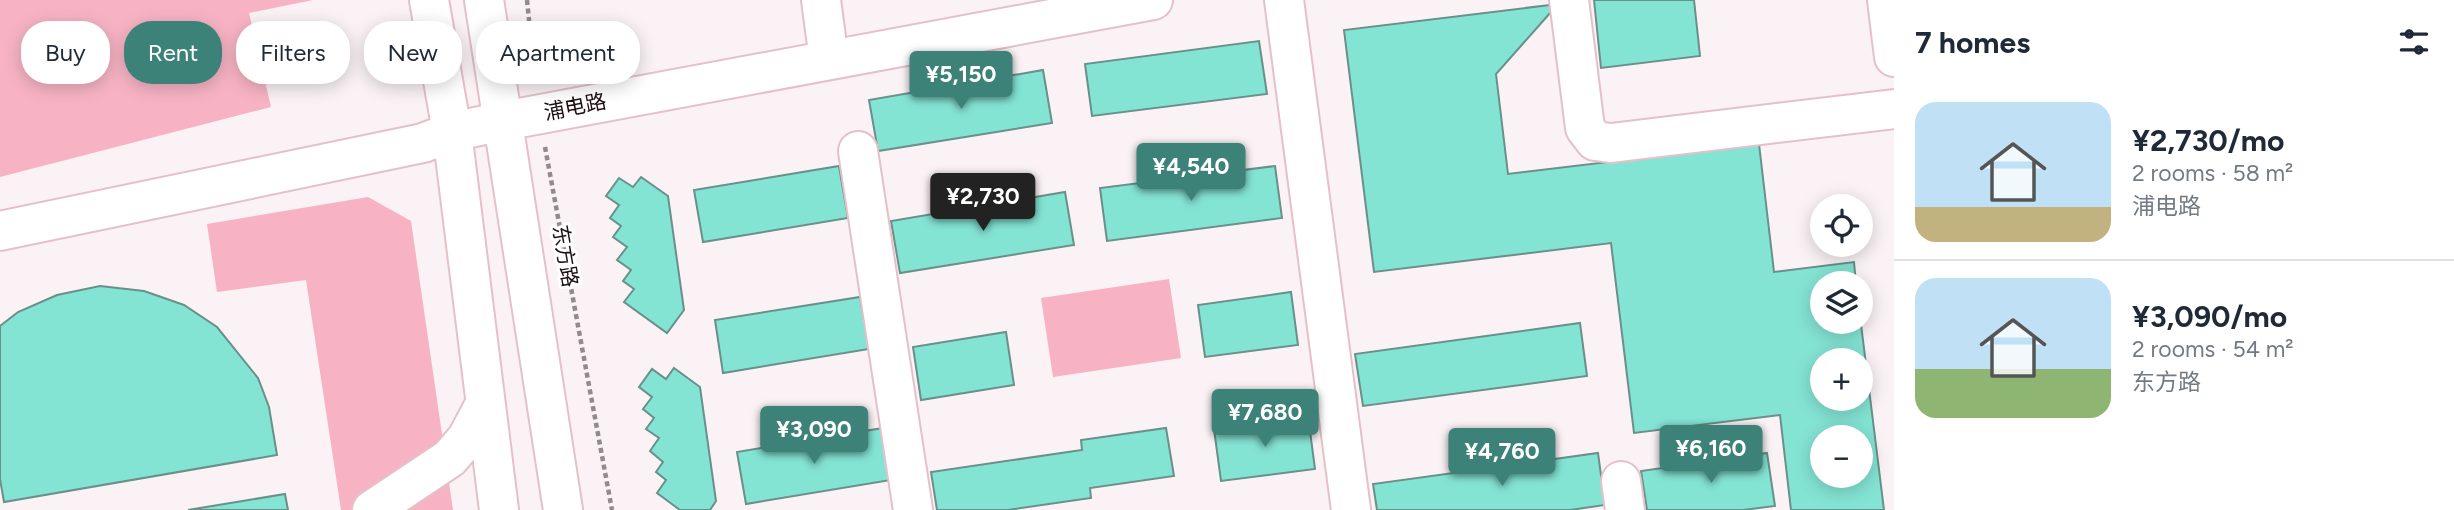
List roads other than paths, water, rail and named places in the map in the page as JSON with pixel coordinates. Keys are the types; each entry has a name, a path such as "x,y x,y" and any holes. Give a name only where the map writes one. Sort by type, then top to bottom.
{"street":[{"path":"429,0 452,132 499,510"},
{"name":"东方路","path":"484,0 521,117 563,510"},
{"path":"821,0 829,60"},
{"path":"1284,0 1351,510"},
{"path":"1569,0 1585,128 1595,141 1611,143 1894,109"},
{"path":"1887,0 1894,57"},
{"name":"浦电路","path":"0,231 423,143 452,132 521,117 1135,2"},
{"path":"858,151 913,510"},
{"path":"372,510 450,458 467,438 485,404"}]}
